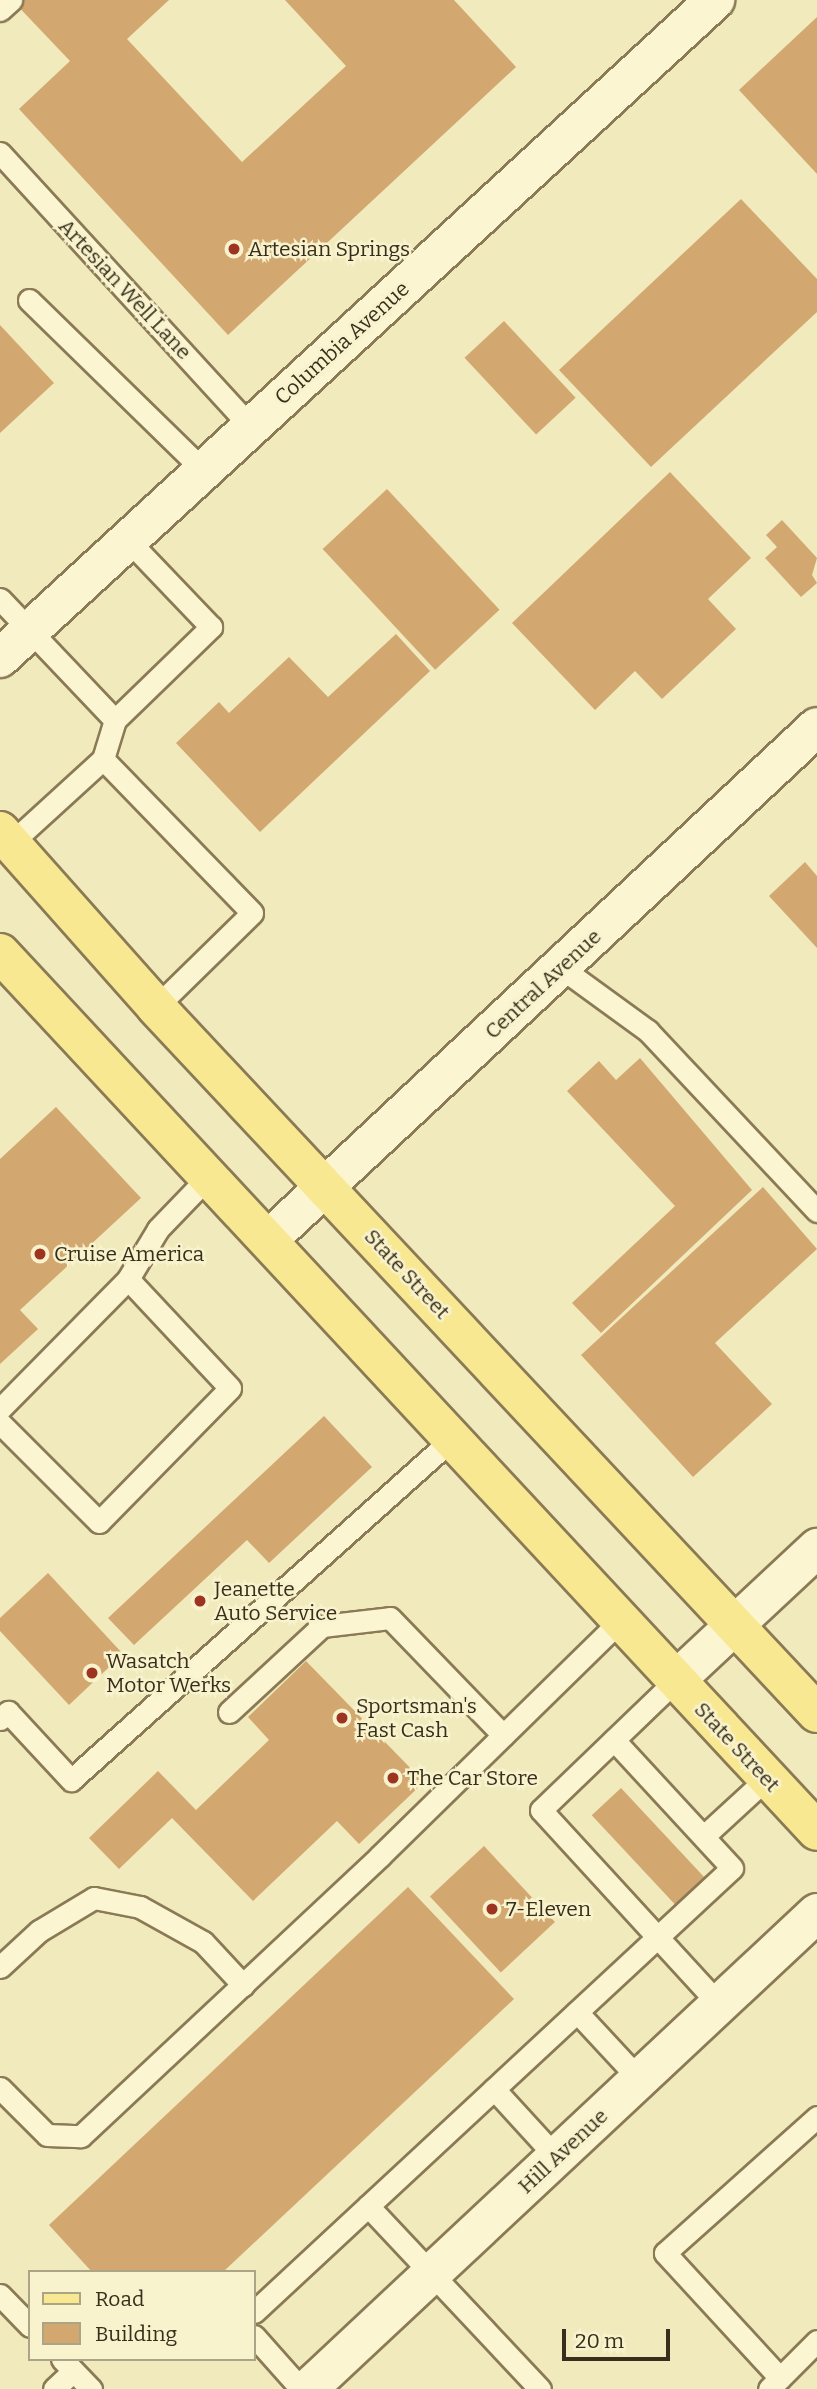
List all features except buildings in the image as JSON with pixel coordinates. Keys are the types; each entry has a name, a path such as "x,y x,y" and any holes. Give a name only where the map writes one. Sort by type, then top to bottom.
{"main road":[{"name":"State Street","path":"6,837 156,1007 817,1713"},
{"name":"State Street","path":"0,953 211,1175 675,1681 817,1831"}],"street":[{"name":"Columbia Avenue","path":"0,659 715,0"},
{"name":"Central Avenue","path":"268,1240 817,727"},
{"path":"675,1681 817,1548"},
{"name":"Hill Avenue","path":"308,2389 817,1913"}],"lane":[{"path":"0,10 11,0"},
{"name":"Artesian Well Lane","path":"0,153 250,426"},
{"path":"29,300 203,470"},
{"path":"6,837 103,759 115,720 211,627 128,540"},
{"path":"0,599 115,720"},
{"path":"103,759 251,913 156,1007"},
{"path":"560,967 648,1031 817,1211"},
{"path":"0,1409 128,1279 158,1229 211,1175"},
{"path":"0,1423 99,1522 230,1388 128,1279"},
{"path":"0,1719 8,1712 71,1780 452,1438"},
{"path":"229,1712 322,1626 390,1618 503,1735"},
{"path":"0,2088 47,2134 81,2136 620,1621"},
{"path":"675,1681 541,1810 660,1936 719,2004"},
{"path":"256,2310 732,1868 614,1740"},
{"path":"704,1836 766,1779"},
{"path":"0,1967 39,1931 94,1898 140,1907 203,1942 243,1984"},
{"path":"577,2012 639,2079"},
{"path":"494,2089 556,2157"},
{"path":"817,2117 665,2253 775,2383 817,2341"},
{"path":"368,2206 540,2389"},
{"path":"0,2295 28,2324"},
{"path":"256,2338 300,2389"},
{"path":"54,2389 68,2365 91,2389"}],"place":[{"name":"Artesian Springs","path":"234,249"},
{"name":"Cruise America","path":"40,1254"},
{"name":"Jeanette Auto Service","path":"200,1601"},
{"name":"Wasatch Motor Werks","path":"92,1673"},
{"name":"Sportsman's Fast Cash","path":"342,1718"},
{"name":"The Car Store","path":"393,1778"},
{"name":"7-Eleven","path":"492,1909"}]}
